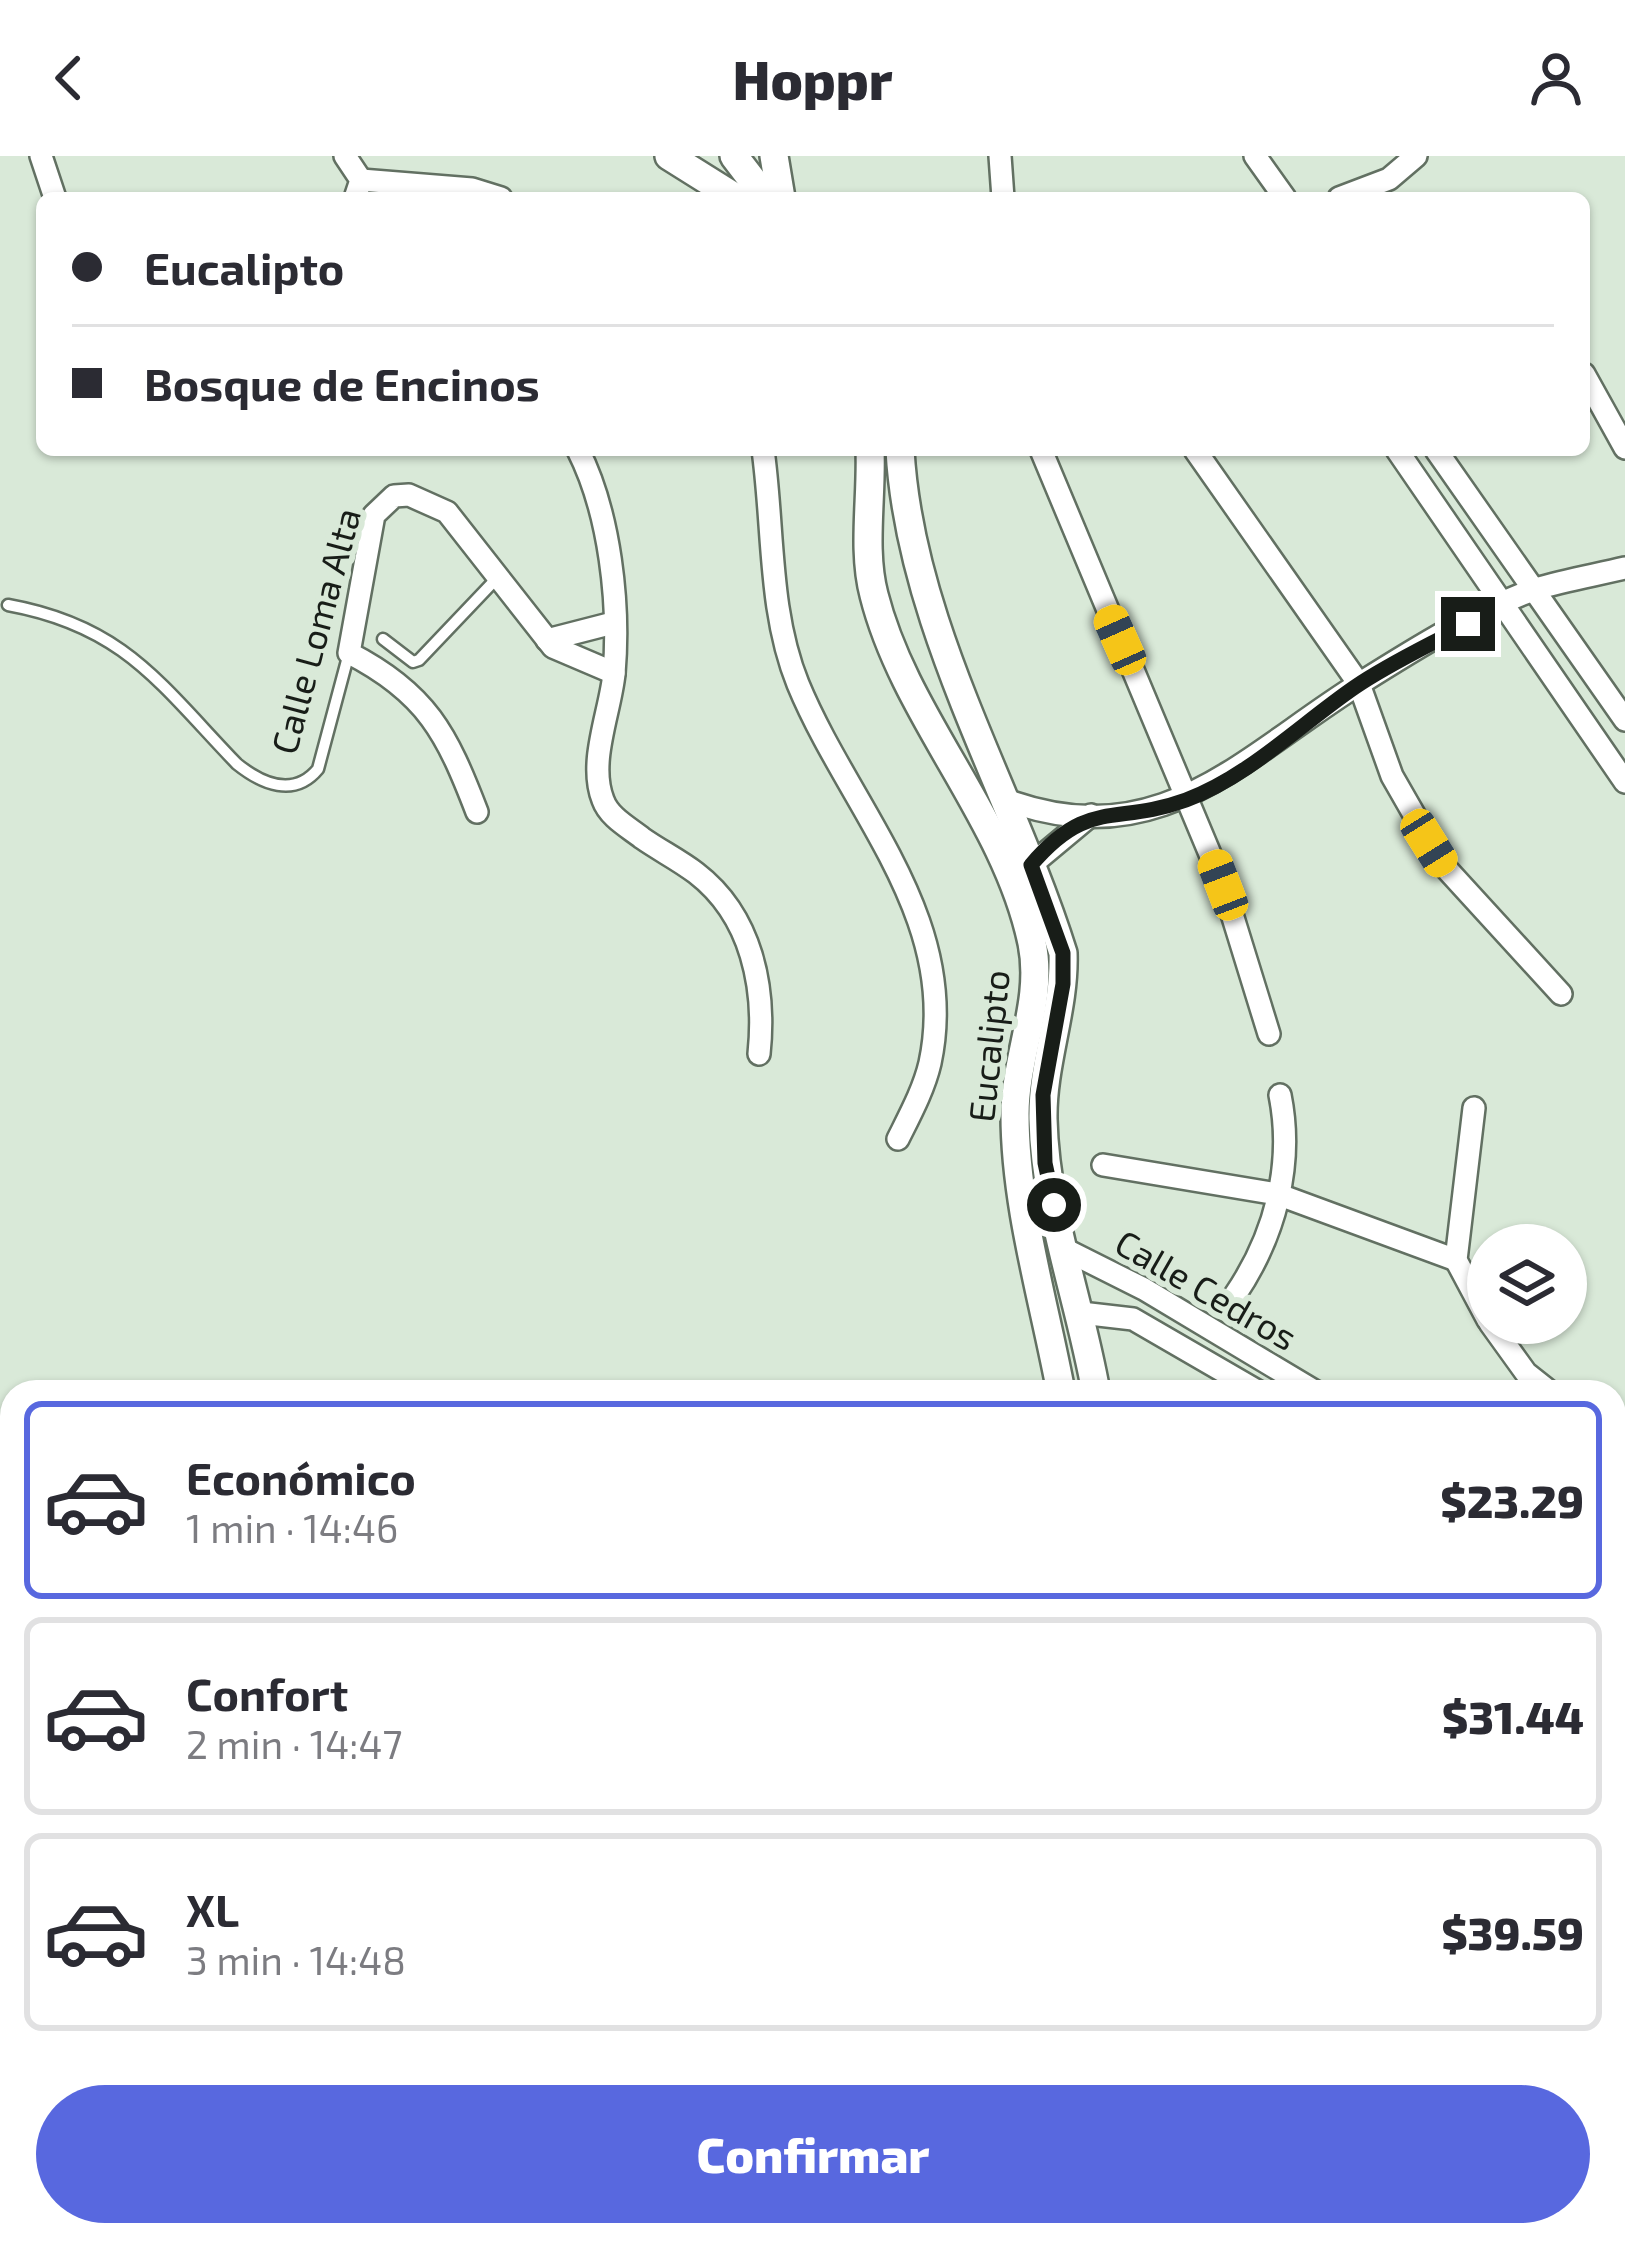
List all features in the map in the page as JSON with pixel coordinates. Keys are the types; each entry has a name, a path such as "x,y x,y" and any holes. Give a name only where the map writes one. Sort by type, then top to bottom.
{"street":[{"path":"40,156 53,192"},
{"path":"345,156 358,189 482,192"},
{"path":"669,156 730,192"},
{"path":"712,156 736,192"},
{"path":"734,156 761,192"},
{"path":"773,156 780,192"},
{"path":"1000,156 1003,192"},
{"path":"1255,156 1281,192"},
{"path":"1355,192 1389,179 1416,156"},
{"path":"1590,385 1625,448"},
{"path":"580,456 602,514 613,623 614,673 599,765 602,798 616,819 694,871 730,914 760,981 764,1005 759,1054"},
{"path":"764,456 786,648 823,735 906,883 932,974 930,1063 898,1139"},
{"name":"Eucalipto","path":"870,456 871,576 882,620 973,799 1032,943 1034,994 1015,1098 1016,1164 1059,1380"},
{"name":"Eucalipto","path":"901,456 912,530 936,613 1063,953 1063,984 1043,1095 1045,1163 1094,1380"},
{"path":"1044,456 1061,507 1189,799 1248,954 1269,1034"},
{"path":"1199,456 1359,684 1392,776 1443,865 1561,994"},
{"path":"1401,456 1625,782"},
{"path":"1440,456 1625,719"},
{"name":"Calle Loma Alta","path":"349,653 374,515 394,496 428,500 447,512 501,574 547,640 564,654 614,673"},
{"path":"1006,800 1091,815 1145,812 1189,799 1239,771 1359,684 1504,604 1536,590 1625,568"},
{"path":"547,640 613,623"},
{"path":"349,653 383,670 428,710 452,748 477,812"},
{"path":"1031,865 1091,815"},
{"path":"1235,1295 1258,1259 1288,1150 1280,1095"},
{"path":"1467,1280 1456,1260 1474,1108"},
{"path":"1103,1165 1277,1194 1456,1260"},
{"name":"Calle Cedros","path":"1062,1248 1144,1289 1296,1380"},
{"path":"1133,1319 1144,1289"},
{"name":"Calle Cedros","path":"1081,1313 1133,1319 1238,1380"},
{"path":"1502,1344 1523,1380"}],"lane":[{"path":"383,639 413,662 419,660 501,574"},
{"name":"Calle Loma Alta","path":"8,605 55,614 108,637 254,777 298,785 318,769 349,653"}],"route":[{"path":"1054,1205 1045,1163 1043,1095 1063,984 1063,953 1031,865 1043,850 1091,815 1145,812 1189,799 1239,771 1359,684 1468,624"}]}
